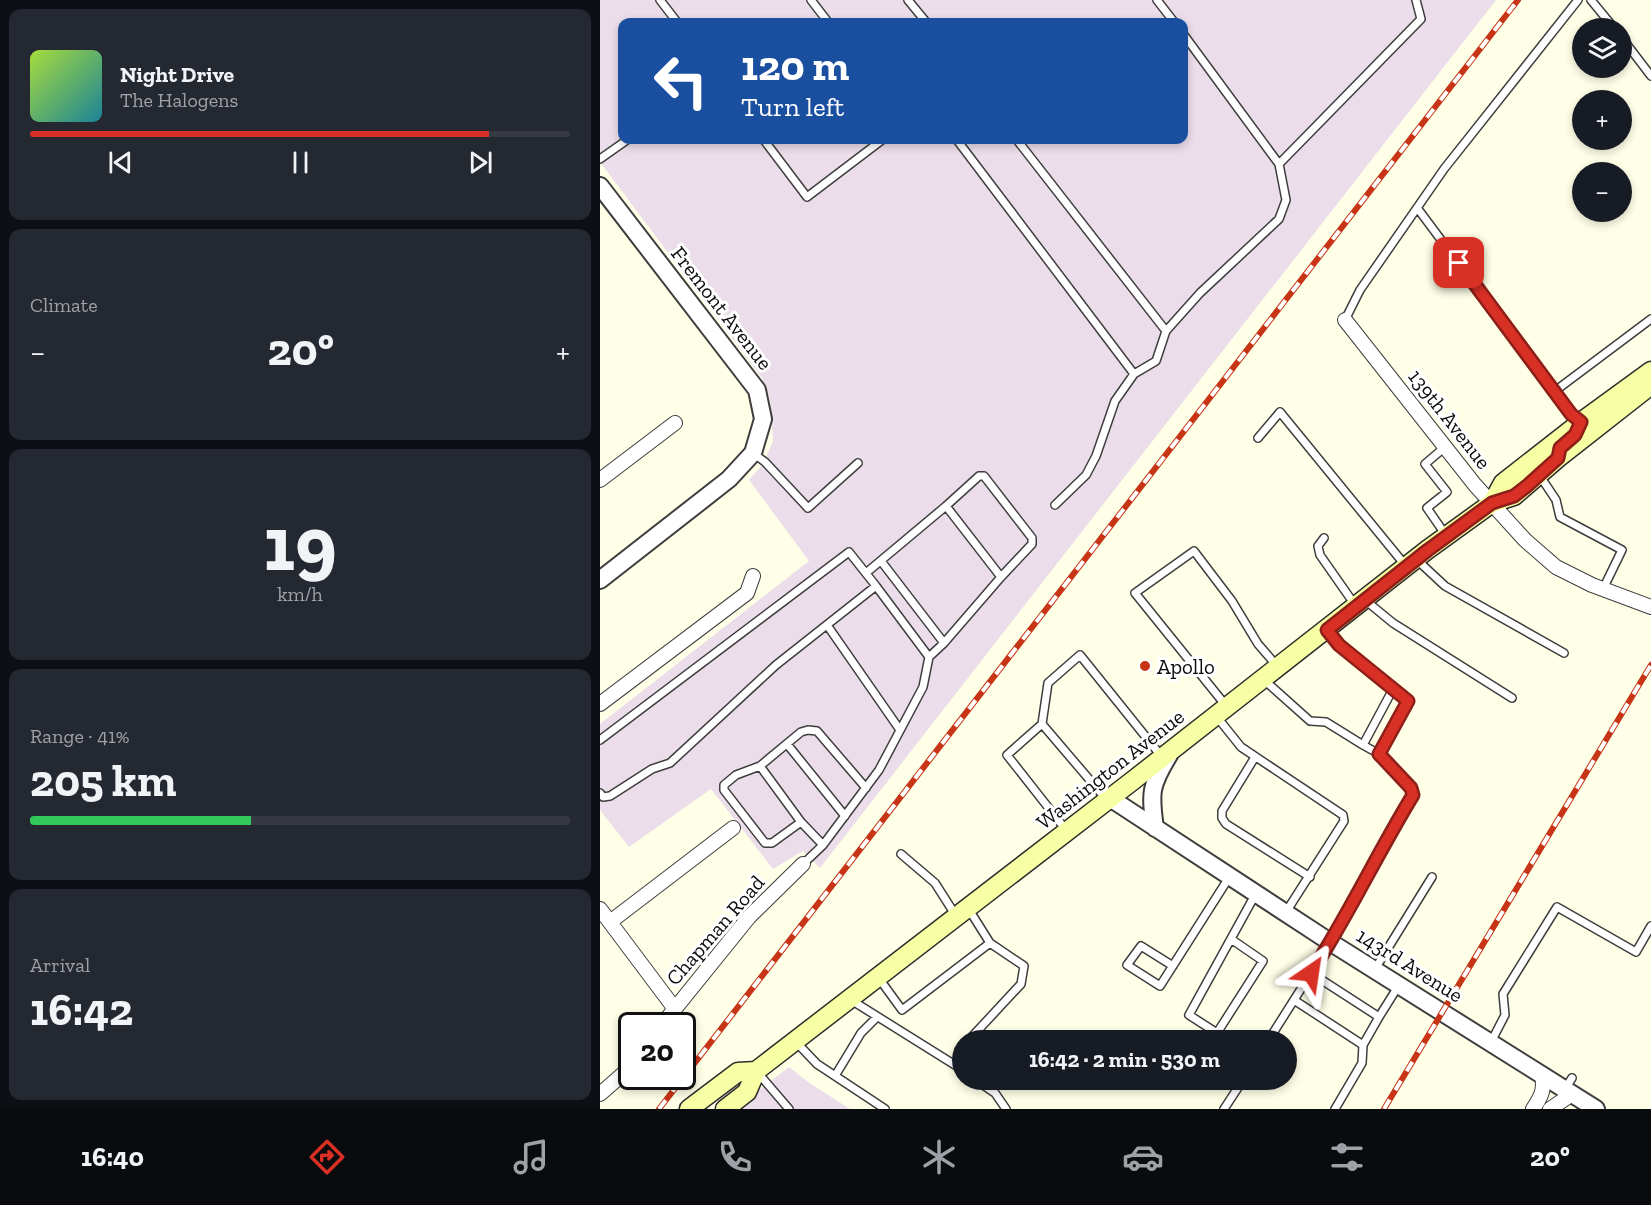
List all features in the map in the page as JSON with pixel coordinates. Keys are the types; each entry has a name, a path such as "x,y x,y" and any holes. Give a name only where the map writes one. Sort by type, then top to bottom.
{"main road":[{"name":"Washington Avenue","path":"1492,503 1503,483 1651,371"},
{"name":"Washington Avenue","path":"725,1109 747,1092 756,1071 1411,563 1492,503 1514,496 1540,476 1558,458 1651,385"},
{"name":"Washington Avenue","path":"689,1109 738,1072 756,1071"}],"street":[{"name":"Fremont Avenue","path":"600,186 757,390 763,419 753,453 729,479 600,580"},
{"name":"139th Avenue","path":"1345,320 1445,447 1525,540 1556,567 1603,589 1651,607"},
{"path":"600,480 675,423"},
{"path":"600,704 747,592 753,576"},
{"path":"1155,828 1152,798 1155,776 1168,752"},
{"name":"143rd Avenue","path":"1109,799 1330,942 1542,1075 1569,1087 1594,1105"},
{"path":"610,922 733,828"},
{"name":"Chapman Road","path":"673,1012 749,917 803,864"},
{"path":"600,909 675,1009"},
{"path":"1533,1109 1542,1094 1544,1086 1542,1075"},
{"path":"600,1094 618,1078"},
{"path":"1550,1109 1569,1087"}],"lane":[{"path":"660,0 674,18"},
{"path":"811,0 825,18"},
{"path":"908,0 923,18"},
{"path":"1157,0 1171,18"},
{"path":"1279,164 1421,19 1416,0"},
{"path":"1345,320 1360,290 1444,169 1578,0"},
{"path":"1592,0 1606,18"},
{"path":"1055,505 1086,475 1096,456 1115,401 1134,374 1156,361 1166,331 1200,293 1279,219 1286,200 1279,164 1188,40"},
{"path":"1632,51 1651,76"},
{"path":"600,159 621,144"},
{"path":"767,144 807,197 877,144"},
{"path":"960,144 1134,374"},
{"path":"1020,144 1166,331"},
{"path":"1418,208 1571,414 1581,422 1575,435 1560,448 1558,458"},
{"path":"1555,392 1651,319"},
{"path":"1258,438 1280,412 1411,563 1445,586 1564,653"},
{"path":"1445,447 1425,464 1448,492 1427,508 1446,537"},
{"path":"753,453 765,462 808,508 858,463"},
{"path":"803,864 823,844 879,770 923,687 928,657 944,643 1032,544 1032,538 984,476 979,476 866,573"},
{"path":"1540,476 1556,500 1560,517 1622,550 1603,589"},
{"path":"946,506 1001,577"},
{"path":"1324,538 1318,546 1320,555 1361,603 1512,698"},
{"path":"1278,667 1258,644 1232,601 1194,551 1135,594 1221,711 1241,747 1343,815 1344,821 1286,912"},
{"path":"600,740 849,552 928,657"},
{"path":"881,561 944,643"},
{"path":"600,793 603,797 610,796 651,770 670,763 776,665 876,586"},
{"path":"827,625 900,730"},
{"path":"1327,630 1339,645 1408,701 1379,754"},
{"path":"1068,831 1007,755 1042,724 1048,683 1080,656 1168,752"},
{"path":"1263,679 1310,721 1326,722 1379,754 1406,783 1413,795 1330,942 1275,1030"},
{"path":"1363,745 1393,689"},
{"path":"1042,724 1109,799"},
{"path":"801,822 772,843 765,843 724,790 724,785 736,774 760,766 801,732 808,730 817,731 866,788"},
{"path":"786,744 844,816"},
{"path":"1255,757 1222,811 1222,818 1227,824 1310,877"},
{"path":"760,766 801,822 823,844"},
{"path":"901,854 935,883 990,943 1024,966 1021,984 978,1030"},
{"path":"1173,966 1141,946 1127,965 1160,986 1173,966 1230,876"},
{"path":"1375,969 1432,877"},
{"path":"1231,939 1263,961 1217,1033 1189,1015 1256,893"},
{"path":"1491,1042 1505,1015 1503,994 1557,907 1636,952 1651,926"},
{"path":"878,977 902,1010 990,943"},
{"path":"1311,973 1379,1017"},
{"path":"1335,1109 1362,1063 1363,1045 1399,985"},
{"path":"850,999 952,1063"},
{"path":"1294,1000 1363,1045"},
{"path":"835,1076 861,1033 878,1017"},
{"path":"795,1041 818,1064 885,1109"},
{"path":"756,1071 789,1109"},
{"path":"991,1090 1006,1109"},
{"path":"1224,1109 1236,1090"}],"shaded area":[{"path":"600,0 1496,0 820,868 803,851 773,869 711,789 629,847 600,810 600,724 809,561 749,480 763,464 773,441 770,399 762,378 600,162"},
{"path":"789,1067 808,1082 850,1109 734,1109"}],"railway":[{"path":"659,1109 1518,0"},
{"path":"1384,1109 1651,665"}],"place":[{"name":"Apollo","path":"1145,666"}],"route":[{"path":"1311,973 1413,795 1411,788 1402,777 1379,754 1408,701 1339,645 1327,630 1492,503 1514,496 1540,476 1558,458 1560,448 1575,435 1581,422 1571,414 1459,263"}]}
